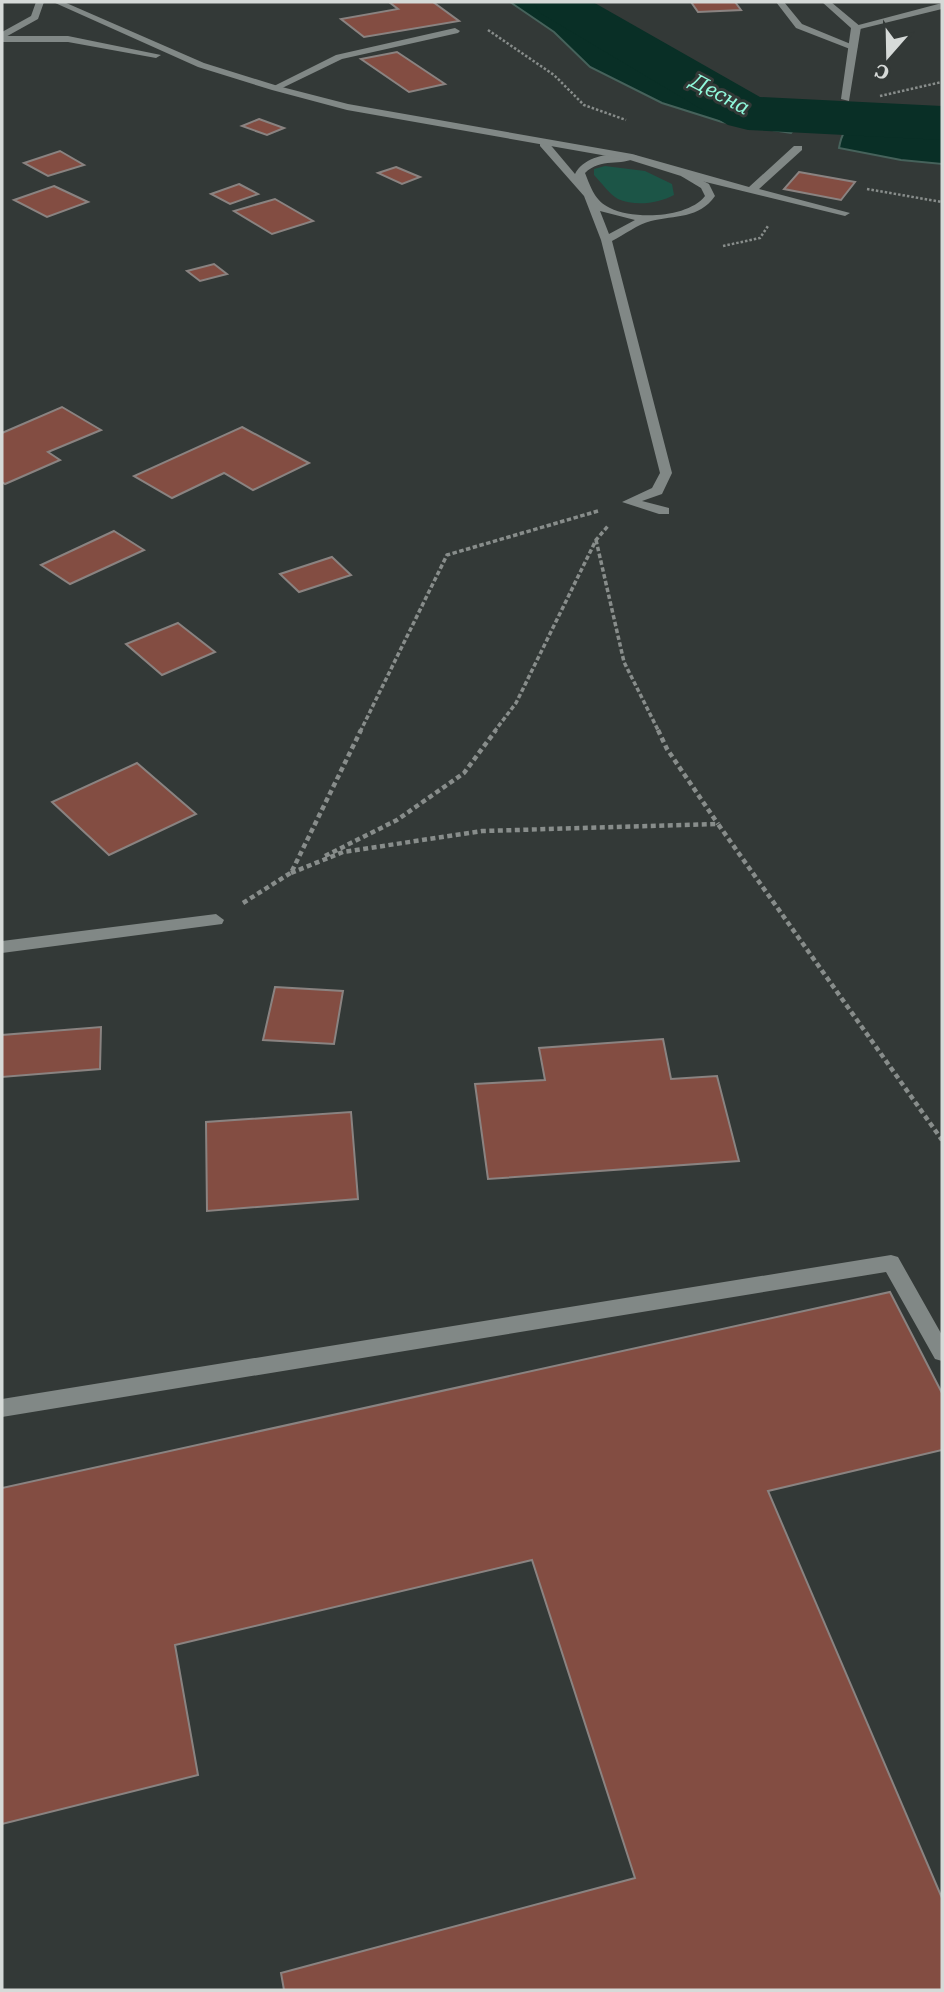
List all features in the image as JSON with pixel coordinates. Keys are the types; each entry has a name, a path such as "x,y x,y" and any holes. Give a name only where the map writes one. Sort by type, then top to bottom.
{"street":[{"path":"2,37 35,17 40,2"},
{"path":"57,2 201,65"},
{"path":"779,2 799,26 853,47"},
{"path":"826,2 856,27"},
{"path":"856,27 924,5 942,6"},
{"path":"846,99 856,27"},
{"path":"275,88 339,57 455,31"},
{"path":"2,37 68,39 113,45 201,65 347,107 544,144 632,157 685,174 842,212"},
{"path":"544,144 606,211 645,219 682,216 706,204 710,197 708,189 700,181 685,174"},
{"path":"752,190 763,177 798,148"},
{"path":"629,502 657,491 666,472 606,240 583,188 580,173 586,165 598,159 632,157"},
{"path":"606,240 645,219"},
{"path":"629,502 664,511"},
{"path":"2,947 215,920"},
{"path":"2,1408 891,1263 942,1353"}],"path":[{"path":"485,28 554,75 584,105 634,123"},
{"path":"846,99 906,91 942,82"},
{"path":"842,212 855,187 942,202"},
{"path":"215,920 291,873 397,820 464,774 516,703 596,540 629,502"},
{"path":"291,873 447,555 629,502"},
{"path":"596,540 624,662 667,749 942,1140"},
{"path":"291,873 343,852 482,831 718,824"}],"shaded area":[{"path":"605,166 645,171 672,184 674,195 647,203 618,199 594,175 594,169"}],"water":[{"path":"510,2 581,2 599,20 685,64 725,89 751,98 812,106 791,133 722,122 662,103 590,67 554,32"},
{"path":"891,110 942,113 942,164 901,160 839,148 845,130 857,118 872,112"}],"building":[{"path":"389,2 433,2 459,21 364,37 341,19 398,9"},
{"path":"691,2 735,2 741,10 698,12"},
{"path":"397,52 445,84 409,92 361,59"},
{"path":"259,119 284,128 267,135 242,126"},
{"path":"60,151 84,165 48,176 24,163"},
{"path":"396,167 420,177 402,184 378,173"},
{"path":"799,172 855,182 841,200 784,189"},
{"path":"239,184 258,194 230,204 211,194"},
{"path":"54,186 88,202 47,217 14,200"},
{"path":"275,199 313,221 272,234 234,211"},
{"path":"214,264 227,274 200,281 187,271"},
{"path":"62,407 101,430 48,452 60,460 5,484 2,482 2,433"},
{"path":"242,427 309,463 253,490 224,473 172,498 134,476"},
{"path":"114,531 144,550 70,584 41,565"},
{"path":"332,557 351,575 299,592 280,574"},
{"path":"178,623 215,652 162,675 126,644"},
{"path":"137,763 196,814 109,855 52,802"},
{"path":"275,987 343,991 334,1044 263,1040"},
{"path":"101,1027 100,1069 2,1077 2,1035"},
{"path":"663,1039 671,1079 717,1076 739,1161 488,1179 475,1084 545,1080 539,1048"},
{"path":"351,1112 358,1199 207,1211 206,1122"},
{"path":"890,1292 942,1393 942,1450 768,1491 942,1898 942,1990 284,1990 281,1973 635,1878 532,1560 175,1645 198,1775 2,1824 2,1488"}],"waterway":[{"name":"Десна","path":"558,2 748,113 942,123"}]}
